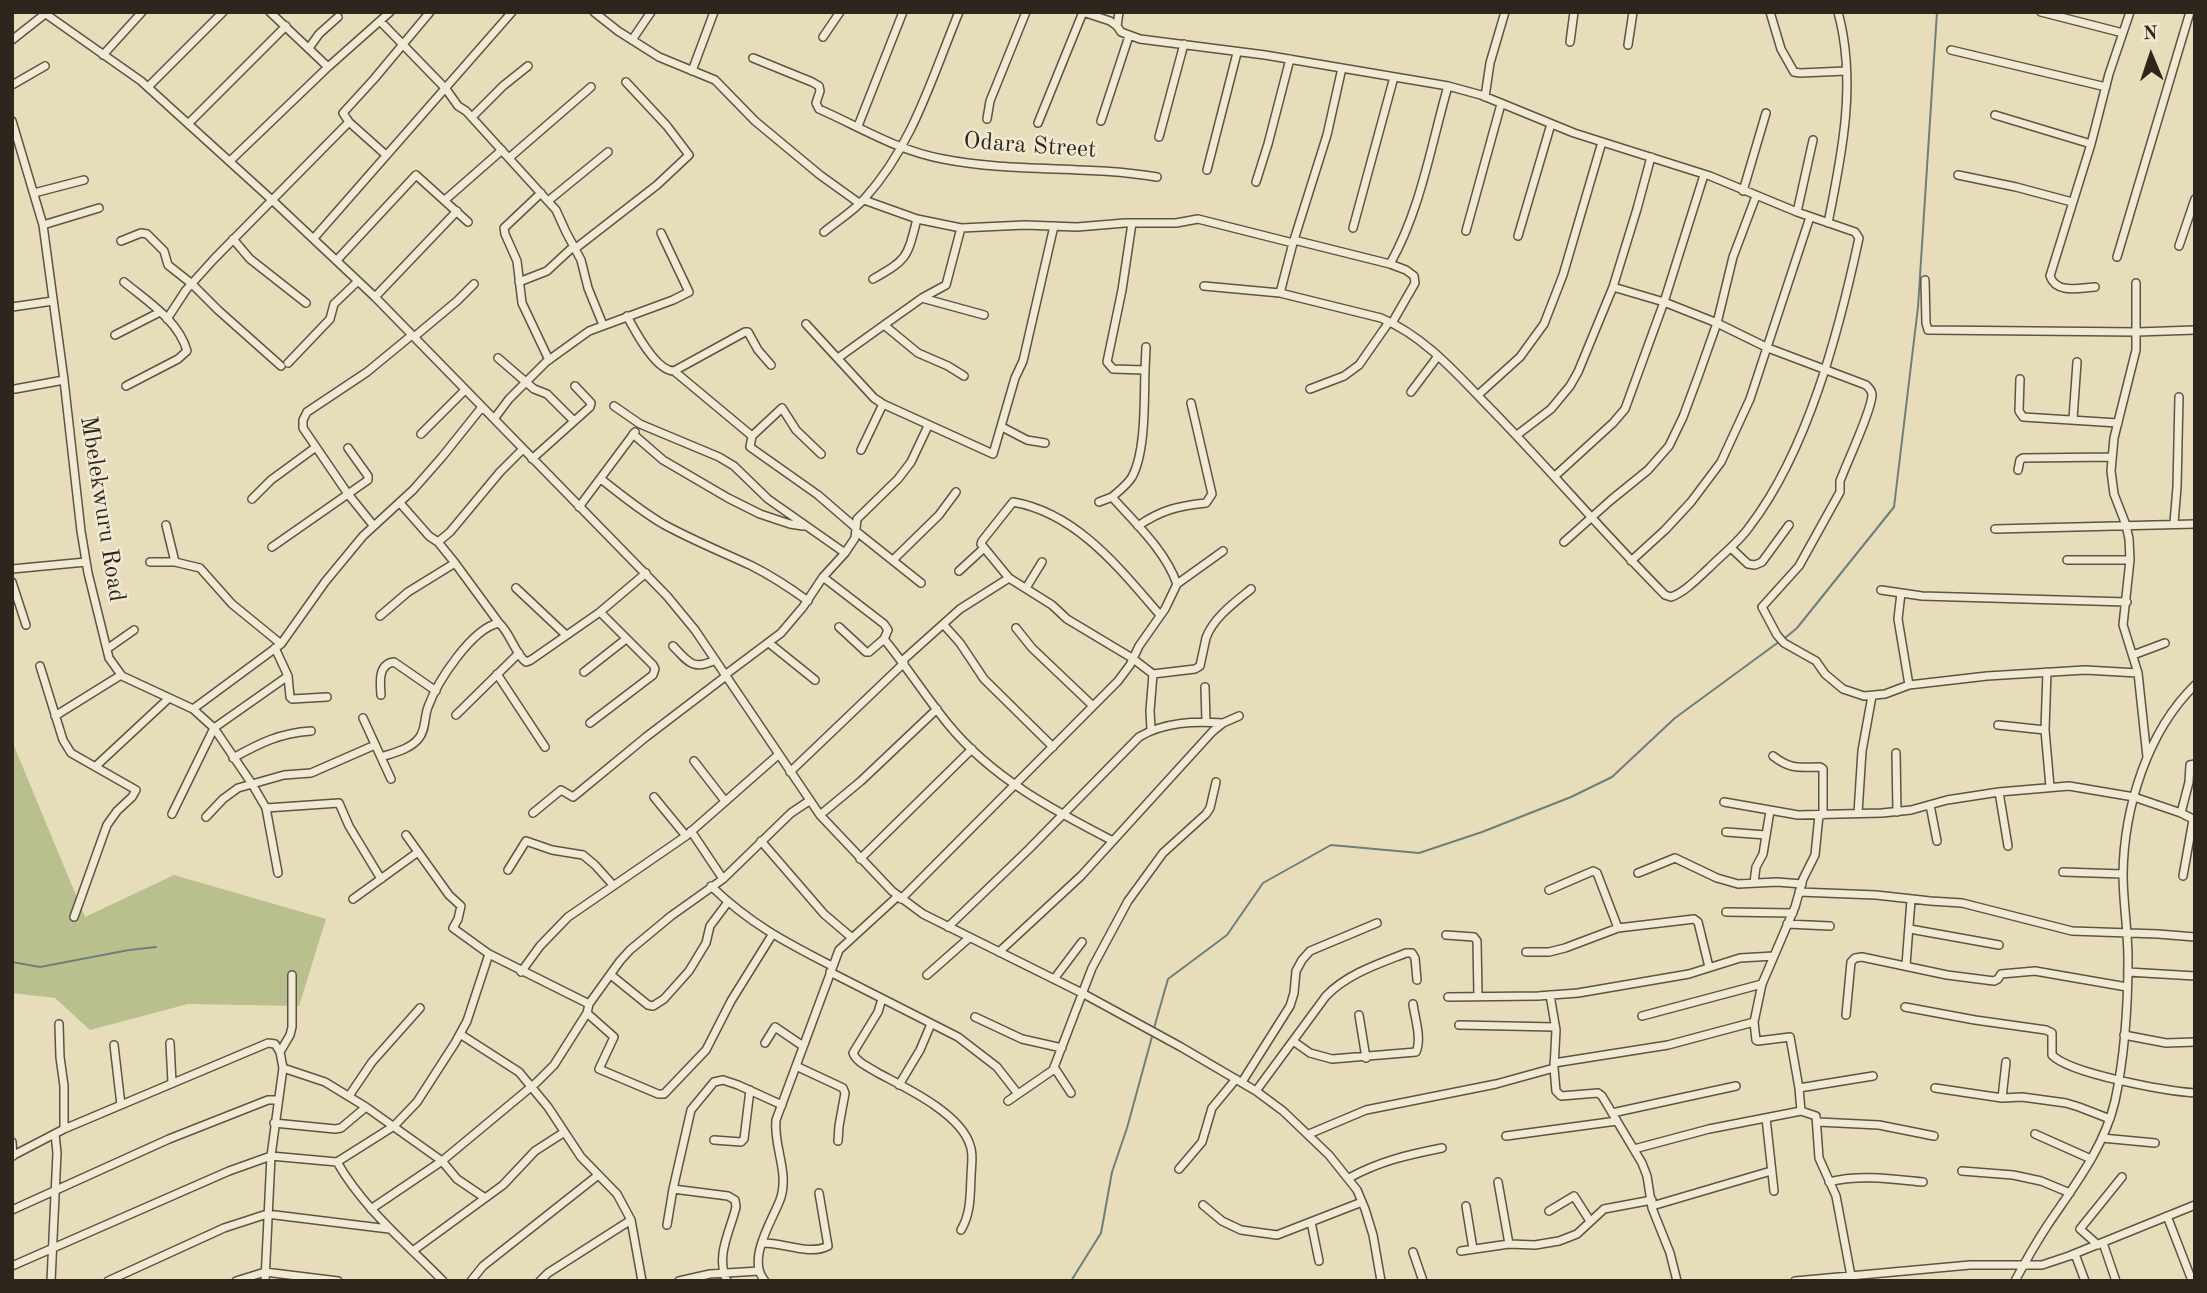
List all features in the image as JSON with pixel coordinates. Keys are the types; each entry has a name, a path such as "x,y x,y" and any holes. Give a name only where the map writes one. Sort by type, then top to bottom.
{"street":[{"path":"103,55 142,12"},
{"path":"148,87 223,12"},
{"path":"270,12 328,67"},
{"path":"230,161 390,12"},
{"path":"386,155 349,122 344,116 344,110 374,79 430,12"},
{"path":"314,238 512,12"},
{"path":"594,12 659,57 715,80 755,121 820,175 861,202 917,219 961,228 1176,222 1198,219 1391,264 1414,276 1415,283 1391,322 1359,365 1343,376 1310,389"},
{"path":"632,40 652,12"},
{"path":"692,71 714,12"},
{"path":"822,37 840,12"},
{"path":"858,126 903,12"},
{"path":"824,232 861,202 901,148 959,12"},
{"path":"986,119 990,101 1026,12"},
{"path":"1038,124 1083,12 1110,21 1129,36 1290,59 1448,86 1485,97 1602,142 1704,175 1855,232 1859,238 1824,370 1804,426 1785,468 1751,526 1731,548 1677,595 1671,597 1665,595 1590,518 1517,435 1438,356 1417,339 1391,322 1280,293 1204,286"},
{"path":"1117,26 1119,12"},
{"path":"1485,97 1490,63 1505,12"},
{"path":"1570,42 1574,12"},
{"path":"1628,46 1633,12"},
{"path":"1770,12 1781,49 1794,72 1846,71"},
{"path":"1828,223 1847,107 1846,56 1838,12"},
{"path":"2041,12 2123,33"},
{"path":"2095,287 2058,287 2050,278 2130,12"},
{"path":"2118,257 2190,12"},
{"path":"12,40 44,13 148,87 337,260 681,611 820,816 900,898 923,914 1142,1025 1256,1091 1309,1134 1349,1178 1362,1202 1373,1235 1381,1281"},
{"path":"309,48 319,34 338,17"},
{"path":"380,21 556,210 575,247 603,325"},
{"path":"189,123 286,26"},
{"path":"1101,121 1129,36"},
{"path":"1159,136 1184,44"},
{"path":"1951,50 2106,87"},
{"path":"1207,170 1237,53"},
{"name":"Odara Street","path":"753,58 819,86 816,103 819,109 901,148 943,159 993,166 1123,172 1157,177"},
{"path":"1256,182 1290,59"},
{"path":"12,85 45,66"},
{"path":"472,117 528,66"},
{"path":"1280,293 1293,241 1327,135 1342,68"},
{"path":"1353,228 1394,77"},
{"path":"519,282 547,271 657,185 689,155 667,126 626,82"},
{"path":"1391,264 1403,242 1416,206 1448,86"},
{"path":"509,158 591,87"},
{"path":"1466,231 1501,104"},
{"path":"1743,191 1766,113"},
{"path":"1995,115 2091,144"},
{"name":"Mbelekwuru Road","path":"12,121 43,225 86,562 109,658 121,675"},
{"path":"167,318 192,284 233,239 349,122"},
{"path":"1518,236 1551,124"},
{"path":"1797,212 1813,140"},
{"path":"1478,396 1520,357 1545,324 1563,275 1602,142"},
{"path":"445,200 502,150"},
{"path":"548,201 608,152"},
{"path":"1517,435 1544,415 1570,386 1612,287 1651,157"},
{"path":"337,260 416,174 468,222"},
{"path":"1555,476 1614,423 1625,409 1664,302 1704,175"},
{"path":"1958,175 2072,202"},
{"path":"34,193 84,180"},
{"path":"541,193 505,228 505,234 517,261 522,303 549,360"},
{"path":"1564,542 1648,470 1669,446 1683,417 1717,323 1733,257 1756,196"},
{"path":"2179,246 2195,199"},
{"path":"43,225 99,208"},
{"path":"375,297 457,211"},
{"path":"1631,561 1691,502 1721,462 1750,398 1810,217"},
{"path":"873,279 905,257 917,219"},
{"path":"1132,223 1107,362 1113,369 1145,370"},
{"path":"806,324 874,398 928,426 993,454 1023,361 1054,226"},
{"path":"838,358 922,298 946,285 961,228"},
{"path":"121,241 141,233 147,234 164,251 168,265 285,364 330,319 334,304 358,281"},
{"path":"494,419 509,399 549,360 579,338 603,325 689,292 661,233"},
{"path":"233,239 250,259 306,303"},
{"path":"1925,280 1928,330 2195,330"},
{"path":"124,282 167,318 187,351 178,359 126,386"},
{"path":"2136,283 2136,350 2118,423 2111,471 2114,494 2126,525 2130,560 2123,625 2138,673 2147,757"},
{"path":"373,525 348,494 303,428 303,420 307,412 394,352 474,284"},
{"path":"1612,287 1664,302 1717,323 1768,348 1866,384 1872,392 1840,481 1840,492 1799,566 1762,607 1784,643 1816,661 1825,674 1843,689 1872,696 1909,685 1976,677 2115,670 2138,673"},
{"path":"922,298 984,315"},
{"path":"12,307 53,301"},
{"path":"115,335 160,312"},
{"path":"627,316 656,361 669,371 674,371 752,436"},
{"path":"884,325 918,353 964,376"},
{"path":"674,371 744,331 748,332 771,365"},
{"path":"1099,502 1112,497 1126,485 1135,467 1144,422 1146,347"},
{"path":"1411,392 1438,356"},
{"path":"498,358 534,389 547,394 574,421"},
{"path":"2073,419 2077,362"},
{"path":"2020,379 2019,411 2023,417 2118,423"},
{"path":"15,389 64,380"},
{"path":"532,459 590,407 590,403 575,386"},
{"path":"421,434 465,390"},
{"path":"2174,523 2179,397"},
{"path":"1138,526 1167,509 1206,503 1212,494 1191,402"},
{"path":"861,450 883,404"},
{"path":"614,406 640,424 734,466 768,499 845,553"},
{"path":"193,709 278,646 325,582 373,525 400,503 482,407"},
{"path":"821,454 796,430 782,408 752,436 750,447 818,495 921,583"},
{"path":"579,507 640,424"},
{"path":"533,813 561,790 573,797 781,633 855,538 857,519 898,479 911,462 928,426"},
{"path":"1002,428 1027,440 1045,443"},
{"path":"633,434 663,460 728,498 760,514 805,526"},
{"path":"252,499 271,480 316,447"},
{"path":"272,547 368,478 348,448"},
{"path":"438,542 450,533 500,472 523,449"},
{"path":"2018,470 2023,458 2112,457"},
{"path":"601,479 660,522 760,571 808,601"},
{"path":"892,560 939,515 956,492"},
{"path":"1112,497 1172,570 1177,584"},
{"path":"1160,615 1098,547 1066,522 1013,502 982,541 984,548 1009,578 1153,674 1195,669 1200,666 1207,636 1214,624 1251,589"},
{"path":"400,503 455,563 513,640 521,659 526,662 600,612 646,573"},
{"path":"1994,529 2195,524"},
{"path":"166,525 175,562"},
{"path":"1731,548 1748,564 1755,565 1762,562 1789,525"},
{"path":"959,571 984,548"},
{"path":"765,1281 760,1271 760,1252 781,1198 781,1157 775,1132 782,1105 839,950 851,937 900,898 1118,681 1166,609 1177,584 1223,551"},
{"path":"2067,560 2130,560"},
{"path":"12,569 86,562"},
{"path":"150,562 175,562 200,568 232,604 278,646 292,699 327,697"},
{"path":"1026,588 1042,562"},
{"path":"380,616 408,592 455,563"},
{"path":"823,577 884,624 888,630 884,639 866,652 839,627"},
{"path":"790,772 960,609 1009,578"},
{"path":"12,582 26,625"},
{"path":"516,588 566,635"},
{"path":"1881,590 1922,596 2127,602"},
{"path":"1901,593 1898,619 1909,685"},
{"path":"590,723 655,670 600,612"},
{"path":"381,757 420,738 429,704 436,691 474,637 499,623"},
{"path":"944,625 960,643 984,679 1053,747"},
{"path":"1016,628 1032,648 1093,706"},
{"path":"107,649 134,630"},
{"path":"584,672 626,639"},
{"path":"884,639 949,726 972,749 1014,785 1113,841"},
{"path":"769,643 815,680"},
{"path":"2133,655 2165,643"},
{"path":"673,646 694,666 702,666 715,660"},
{"path":"456,715 519,653"},
{"path":"381,695 380,678 386,664 390,662 394,662 436,691"},
{"path":"40,666 63,740 71,753 134,788 135,793 107,825 74,917"},
{"path":"2047,672 2045,730 2050,787"},
{"path":"498,674 545,747"},
{"path":"1152,729 1150,711 1153,674"},
{"path":"55,716 121,675 193,709 214,728 266,808 278,873"},
{"path":"172,814 214,728 288,676"},
{"path":"2015,1281 2091,1159 2110,1119 2119,1080 2128,1006 2123,874 2127,826 2147,757 2165,721 2195,685"},
{"path":"1206,687 1206,722"},
{"path":"1858,814 1862,751 1872,696"},
{"path":"96,766 168,699"},
{"path":"820,816 937,709"},
{"path":"999,952 1081,876 1213,731 1239,716"},
{"path":"363,718 391,779"},
{"path":"948,927 1139,737 1152,729 1170,725 1223,723"},
{"path":"1998,725 2045,730"},
{"path":"233,758 276,737 311,731"},
{"path":"206,817 228,795 252,784 285,775 311,773 375,745"},
{"path":"860,859 972,749"},
{"path":"1896,753 1897,812"},
{"path":"521,972 540,946 568,917 688,834 778,755"},
{"path":"1773,757 1796,768 1823,769 1821,815 1815,855 1762,984 1754,1022 1758,1041 1790,1037 1801,1111"},
{"path":"694,761 724,801"},
{"path":"2181,813 2189,782 2190,765 2195,764"},
{"path":"1008,1101 1043,1078 1054,1067 1101,950 1128,901 1163,853 1206,814 1216,782"},
{"path":"1724,802 1770,811 1821,815 1858,814 1897,812 1999,792 2069,786 2134,797 2194,820 2183,876"},
{"path":"1999,792 2008,846"},
{"path":"654,797 688,834 723,880"},
{"path":"371,1209 442,1161 554,1065 587,1013 589,1004 630,950 711,886 723,880 791,813 809,801"},
{"path":"266,808 339,803 349,826 381,879"},
{"path":"1930,805 1937,841"},
{"path":"1754,883 1756,867 1763,854 1770,811"},
{"path":"1726,832 1766,835"},
{"path":"406,835 449,895 461,906 453,928 489,954 521,972 589,1004"},
{"path":"508,870 526,841 552,850 583,855 595,864 613,885"},
{"path":"761,841 824,914 851,937"},
{"path":"353,899 418,852"},
{"path":"1638,873 1675,859 1717,878 1738,884 1754,883 1911,900 1962,902 2072,931 2195,937"},
{"path":"1549,890 1593,871 1597,873 1618,928"},
{"path":"2063,872 2123,874"},
{"path":"711,886 772,935 882,999 958,1037 997,1067 1018,1094"},
{"path":"1906,965 1911,900"},
{"path":"611,975 648,1005 653,1006 671,992 689,971 706,943 710,926 728,902"},
{"path":"1726,912 1793,913"},
{"path":"1526,953 1565,948 1618,928 1694,919 1698,922 1709,967"},
{"path":"1178,1169 1202,1142 1212,1108 1239,1081 1290,1006 1296,971 1302,960 1310,951 1377,923"},
{"path":"1787,924 1830,926"},
{"path":"1910,929 1999,945"},
{"path":"1446,934 1474,937 1477,941 1478,997"},
{"path":"587,1013 614,1037 598,1069 658,1094 664,1094 706,1050 731,1001 772,935"},
{"path":"927,975 969,938"},
{"path":"1054,979 1082,942"},
{"path":"1256,1091 1334,988 1377,965 1412,953 1417,980"},
{"path":"12,1266 229,1171 271,1156 337,1162 394,1126 417,1102 460,1034 467,1021 489,954"},
{"path":"1448,997 1550,995 1642,983 1689,974 1740,958 1773,956"},
{"path":"1846,1014 1852,962 1861,957 1947,975 1994,981 2001,974 2035,971 2127,987"},
{"path":"2128,972 2195,976"},
{"path":"280,1052 292,1027 292,975"},
{"path":"1642,1016 1762,984"},
{"path":"1550,995 1555,1027 1554,1066 1558,1094 1598,1093 1602,1096 1647,1176 1652,1203 1670,1252 1677,1281"},
{"path":"882,999 878,1012 853,1053 860,1063 949,1115 970,1141 972,1152 969,1208 961,1230"},
{"path":"1293,1041 1310,1053 1332,1059 1416,1052 1419,1049 1413,1004"},
{"path":"1905,1007 2046,1030 2052,1032 2052,1055 2056,1060 2119,1080 2195,1093"},
{"path":"349,1096 372,1062 420,1008"},
{"path":"1359,1015 1366,1058"},
{"path":"975,1017 1022,1039 1062,1048"},
{"path":"1309,1134 1366,1110 1496,1084 1602,1054 1668,1045 1754,1022"},
{"path":"59,1024 64,1129"},
{"path":"899,1084 920,1050 931,1024"},
{"path":"1459,1025 1555,1027"},
{"path":"765,1043 775,1027 803,1046"},
{"path":"460,1034 519,1072 548,1107 563,1133 597,1176 617,1194 631,1220 642,1281"},
{"path":"2124,1035 2166,1043 2195,1041"},
{"path":"170,1042 172,1083"},
{"path":"12,1142 13,1156 64,1129 268,1043 275,1044 280,1052 283,1068 271,1156 265,1281"},
{"path":"114,1045 121,1105"},
{"path":"2002,1097 2006,1062"},
{"path":"796,1066 843,1088 845,1093 838,1141"},
{"path":"1054,1067 1071,1093"},
{"path":"283,1068 325,1082 349,1096 442,1161 457,1179 485,1198"},
{"path":"1799,1088 1873,1076"},
{"path":"667,1225 691,1110 718,1080 750,1090 782,1105"},
{"path":"1612,1113 1736,1086"},
{"path":"1935,1088 2066,1103 2110,1119"},
{"path":"714,1140 741,1142 744,1139 750,1090"},
{"path":"12,1210 169,1139 268,1100 277,1100"},
{"path":"274,1123 341,1128 366,1107"},
{"path":"1634,1149 1695,1132 1801,1111 1816,1116 1819,1158 1836,1196 1851,1276"},
{"path":"1766,1118 1774,1191"},
{"path":"1506,1136 1617,1121"},
{"path":"1818,1122 1879,1125 1934,1136"},
{"path":"414,1250 503,1185 535,1151 563,1133"},
{"path":"51,1281 56,1190 55,1134"},
{"path":"2035,1134 2091,1159"},
{"path":"2102,1138 2155,1143"},
{"path":"1349,1178 1384,1161 1441,1148"},
{"path":"337,1162 351,1187 388,1229 414,1250 443,1281"},
{"path":"1461,1251 1559,1241 1577,1234 1604,1209 1652,1203 1771,1171"},
{"path":"1962,1171 2013,1175 2041,1181 2070,1194"},
{"path":"471,1281 483,1266 597,1176"},
{"path":"2116,1281 2101,1244 2080,1229 2122,1177"},
{"path":"1829,1182 1857,1178 1923,1182"},
{"path":"1498,1182 1509,1244"},
{"path":"673,1189 728,1196 735,1200 736,1208 721,1254 723,1273 727,1281"},
{"path":"762,1243 774,1242 821,1249 828,1246 818,1193"},
{"path":"1549,1211 1574,1196 1590,1221"},
{"path":"1203,1205 1222,1221 1241,1230 1277,1235 1362,1202"},
{"path":"1795,1281 1970,1265 2042,1265 2195,1205"},
{"path":"1466,1206 1473,1249"},
{"path":"108,1281 224,1228 267,1214 388,1229"},
{"path":"2167,1216 2191,1278"},
{"path":"540,1281 548,1273 631,1220"},
{"path":"1311,1222 1319,1261"},
{"path":"1413,1252 1423,1281"},
{"path":"2075,1254 2085,1281"},
{"path":"1914,1269 1914,1281"},
{"path":"678,1281 723,1273 760,1271"},
{"path":"236,1281 265,1272 338,1281"}],"green space":[{"path":"12,741 85,917 174,875 326,919 299,1006 188,1004 90,1030 55,998 12,993"}],"waterway":[{"path":"1785,638 1797,628 1894,507 1918,307 1937,12"},
{"path":"1154,1028 1168,979 1227,935 1263,883 1331,845 1419,853 1571,797 1612,777 1675,718 1780,641"},
{"path":"12,962 40,967 156,947"},
{"path":"1071,1281 1101,1233 1112,1172 1153,1033"}]}
